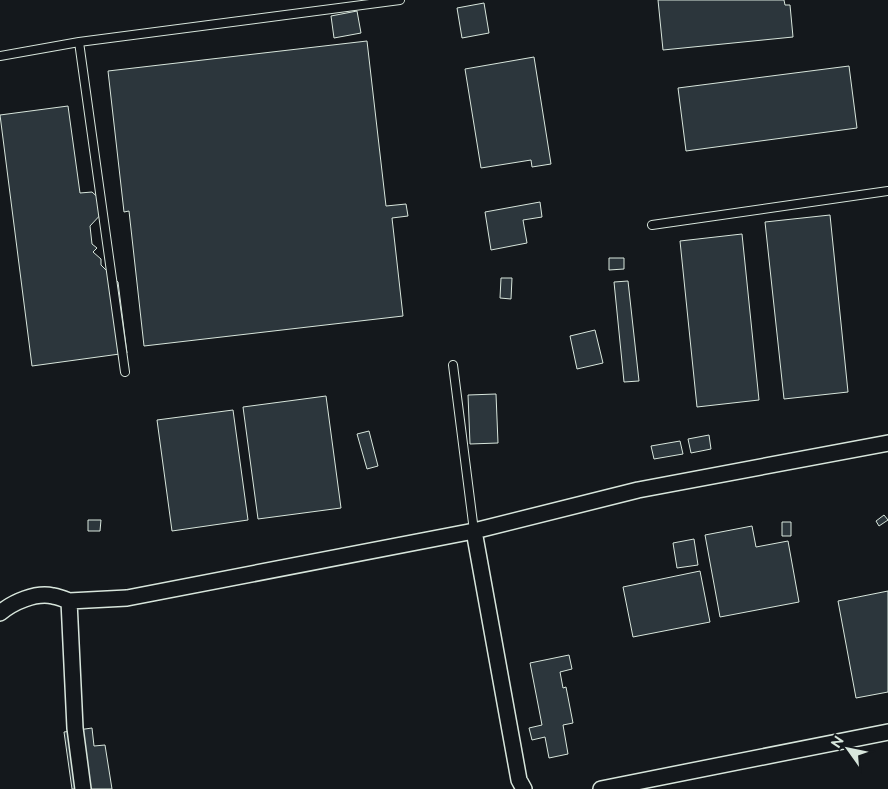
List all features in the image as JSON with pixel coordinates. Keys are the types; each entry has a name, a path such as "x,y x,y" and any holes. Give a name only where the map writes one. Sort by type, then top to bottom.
{"street":[{"path":"0,613 9,605 39,596 52,596 69,601 127,598 474,531 638,490 888,442"},
{"path":"474,531 519,780 524,789"},
{"path":"69,601 75,728 83,789"},
{"path":"601,789 888,732"}],"lane":[{"path":"0,56 79,42 400,0"},
{"path":"79,42 125,372"},
{"path":"652,225 888,191"},
{"path":"453,365 474,531"}],"building":[{"path":"658,0 784,0 785,5 790,5 793,37 663,50"},
{"path":"484,3 489,33 462,38 457,8"},
{"path":"357,11 361,33 334,38 331,16"},
{"path":"367,41 386,206 406,204 408,216 392,218 403,316 144,346 129,211 124,212 108,71"},
{"path":"534,57 551,164 532,167 531,160 481,168 465,69"},
{"path":"849,66 857,128 686,151 678,88"},
{"path":"68,106 80,193 92,192 102,201 104,211 90,226 92,244 97,248 93,252 101,259 101,265 118,282 127,353 32,366 0,115"},
{"path":"540,202 542,217 523,220 527,243 491,250 485,212"},
{"path":"830,215 848,392 784,399 765,222"},
{"path":"742,234 759,400 697,407 680,241"},
{"path":"609,258 624,258 624,269 609,270"},
{"path":"501,278 512,278 511,299 500,298"},
{"path":"628,281 639,381 624,382 614,282"},
{"path":"595,330 603,363 577,369 570,336"},
{"path":"496,394 498,443 470,444 468,395"},
{"path":"326,396 341,508 258,519 243,407"},
{"path":"233,410 248,520 172,531 157,420"},
{"path":"369,431 378,466 367,469 357,434"},
{"path":"709,435 711,449 691,453 688,439"},
{"path":"680,441 683,454 654,459 651,446"},
{"path":"884,515 888,520 879,526 876,521"},
{"path":"88,520 101,520 100,531 88,531"},
{"path":"782,522 791,522 791,536 782,536"},
{"path":"752,526 756,547 788,541 799,602 720,617 705,535"},
{"path":"694,539 698,565 677,568 673,543"},
{"path":"700,571 710,622 633,637 623,587"},
{"path":"888,591 888,692 856,698 838,601"},
{"path":"569,655 572,669 560,672 563,688 566,687 573,723 563,725 568,754 549,758 545,737 532,740 529,728 542,725 530,663"},
{"path":"92,728 94,746 105,745 112,789 72,789 64,732"}]}
